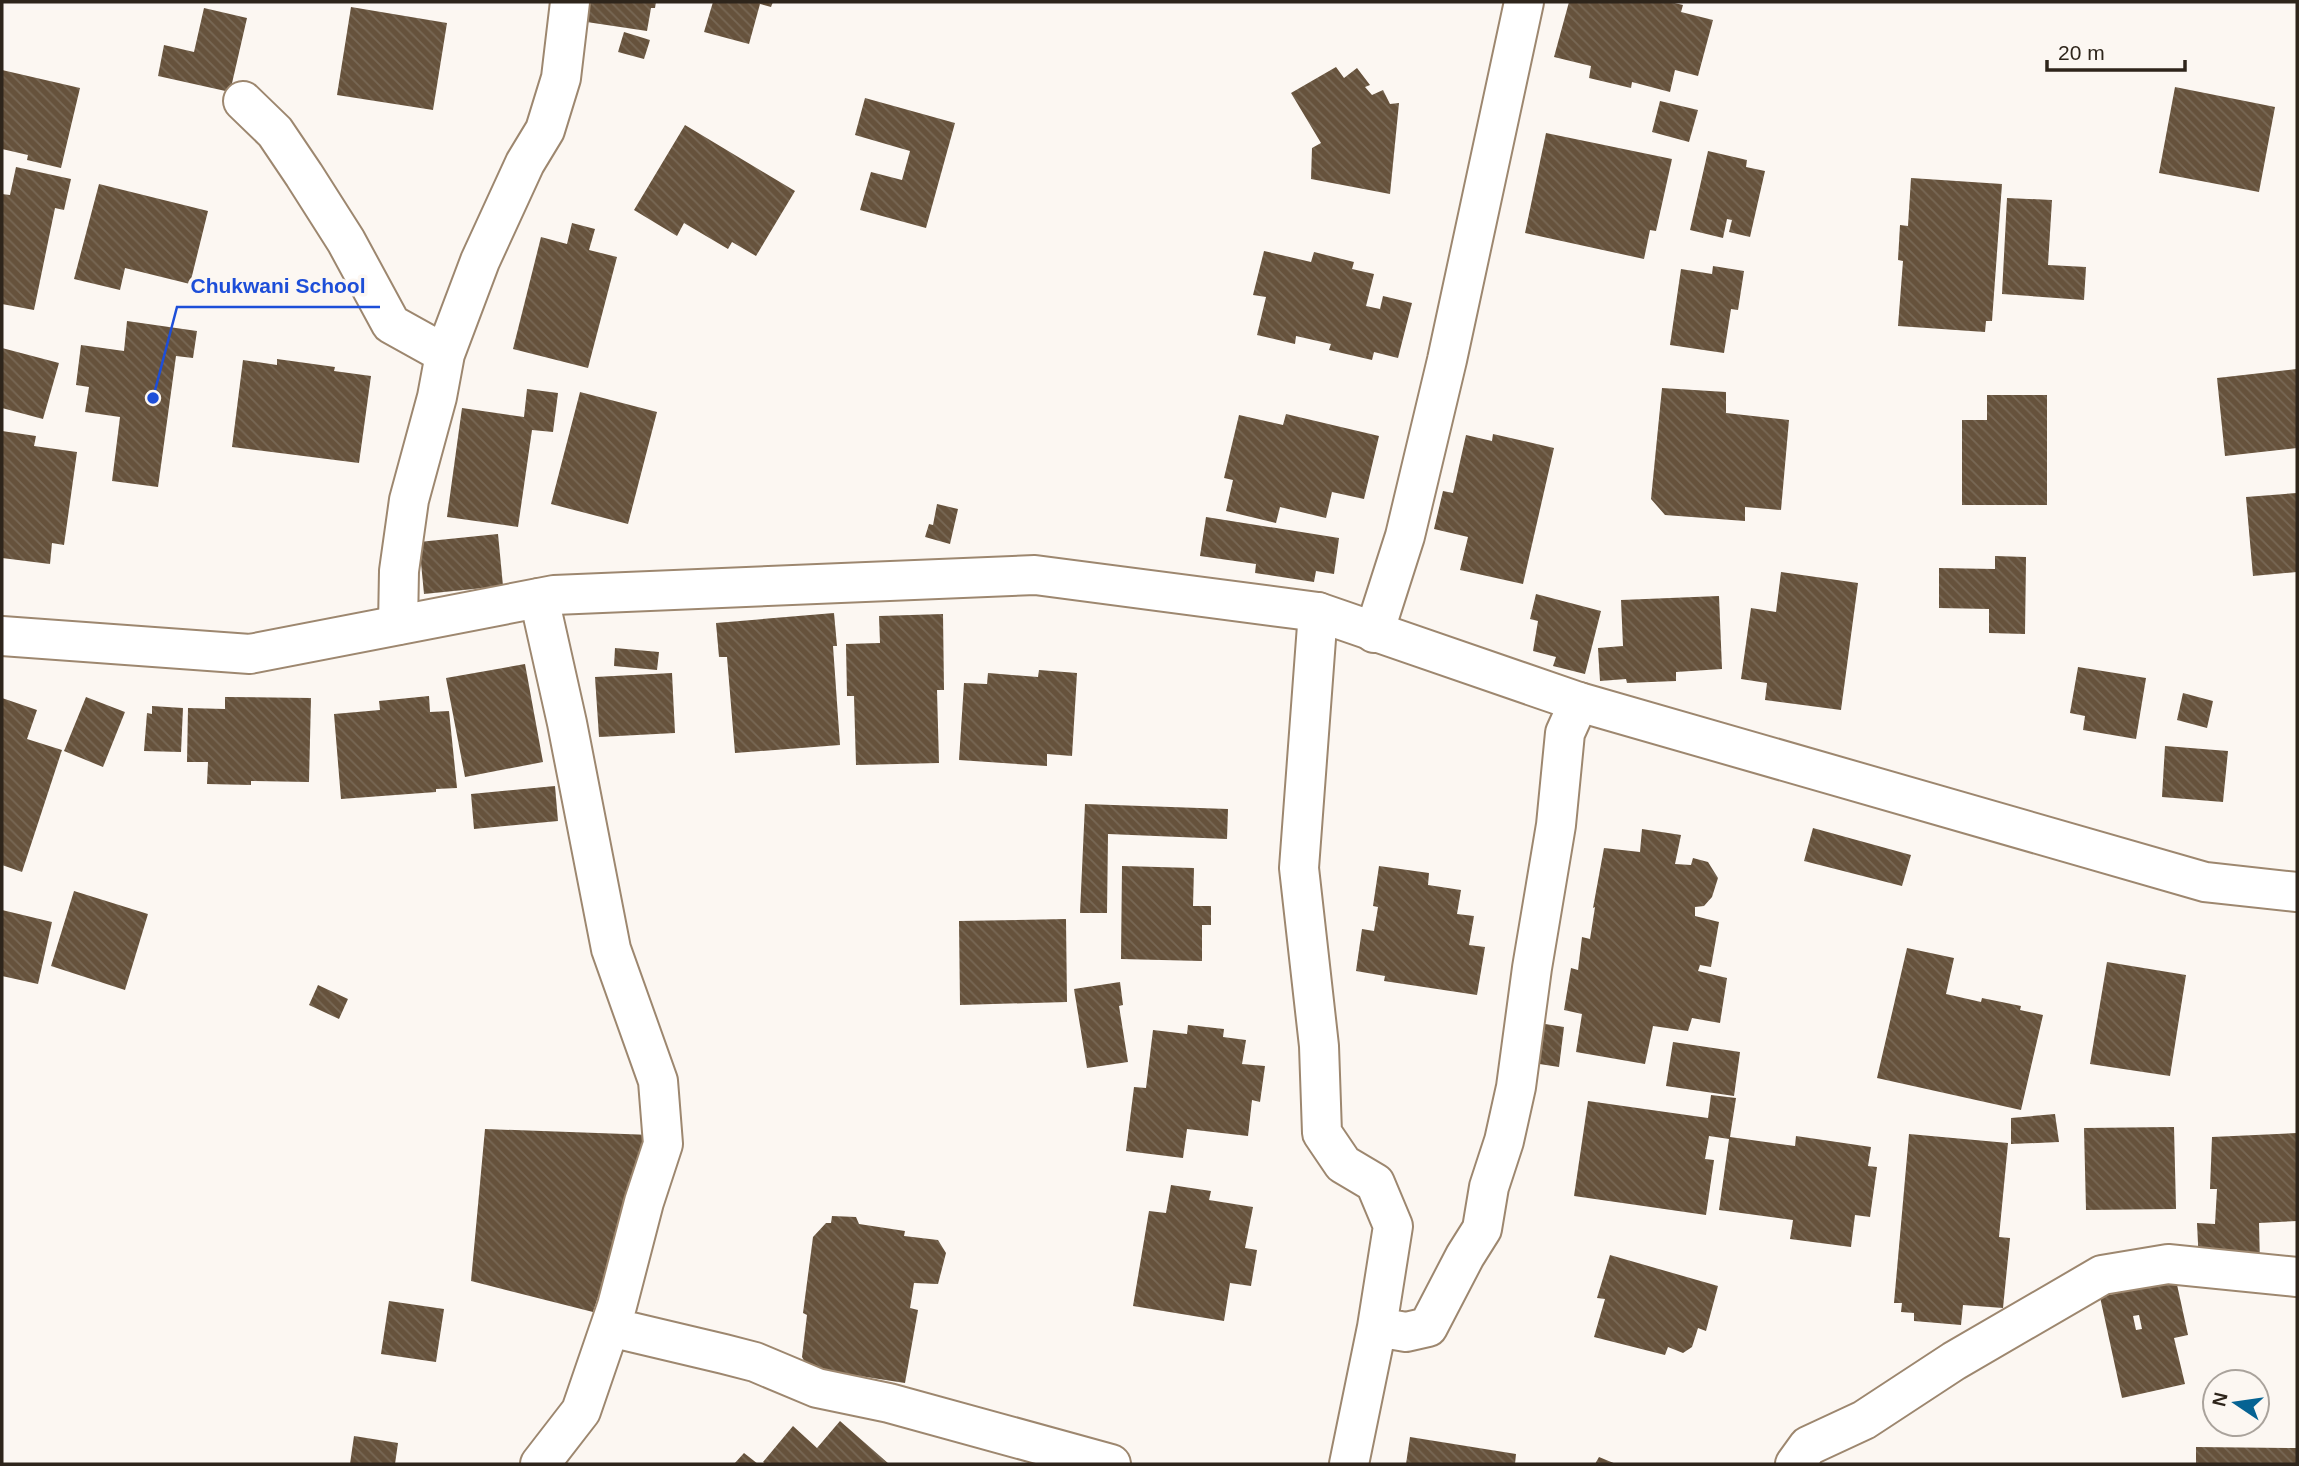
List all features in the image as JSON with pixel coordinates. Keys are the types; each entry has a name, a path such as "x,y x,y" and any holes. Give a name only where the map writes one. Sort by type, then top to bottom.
{"street":[{"path":"398,625 399,571 409,500 437,397 445,354 480,261 525,163 545,130 561,78 570,2"},
{"path":"1374,633 1405,536 1447,360 1524,2"},
{"path":"243,101 275,132 304,174 391,324 445,354"},
{"path":"2,636 250,654 554,595 1035,575 1318,612 1579,702 2205,882 2297,892"},
{"path":"539,598 611,949 658,1081 663,1144 644,1202 610,1327 581,1411 540,1464"},
{"path":"1318,612 1299,868 1319,1046 1322,1133 1343,1164 1375,1183 1393,1226 1377,1328 1349,1464"},
{"path":"1377,1328 1406,1332 1428,1327 1482,1229 1489,1187 1504,1140 1516,1087 1532,968 1556,825 1565,733 1579,702"},
{"path":"1795,1464 1808,1446 1864,1420 1954,1361 2102,1275 2168,1264 2297,1277"},
{"path":"610,1327 724,1353 755,1362 817,1388 889,1403 1111,1464"}],"building":[{"path":"583,2 656,2 655,8 651,8 647,31 580,21"},
{"path":"713,2 773,2 771,7 760,4 749,44 704,32"},
{"path":"1569,2 1670,2 1683,5 1681,12 1713,20 1698,76 1675,70 1670,92 1632,82 1631,88 1589,78 1591,66 1554,57"},
{"path":"351,7 447,23 433,110 337,95"},
{"path":"204,8 247,18 230,92 158,76 164,45 194,52"},
{"path":"624,32 650,40 644,59 618,52"},
{"path":"1336,67 1344,78 1357,68 1370,85 1365,87 1372,95 1383,90 1390,104 1399,103 1390,194 1311,179 1312,148 1321,143 1291,93"},
{"path":"2,70 80,88 61,168 27,160 28,155 2,149"},
{"path":"2175,87 2275,107 2259,192 2159,173"},
{"path":"865,98 955,123 926,228 860,210 871,172 902,180 910,151 855,135"},
{"path":"1660,101 1698,110 1689,142 1652,132"},
{"path":"685,125 795,191 756,256 732,242 728,249 684,223 677,236 634,210"},
{"path":"1546,133 1672,159 1656,231 1650,230 1644,259 1525,233"},
{"path":"1708,151 1747,160 1746,167 1765,171 1750,237 1729,232 1732,220 1727,219 1723,238 1690,230"},
{"path":"16,167 71,179 64,210 55,208 34,310 2,304 2,194 10,195"},
{"path":"1911,178 2002,184 1992,321 1986,321 1985,332 1898,326 1903,261 1898,260 1900,225 1908,226"},
{"path":"99,184 208,211 190,284 125,268 120,290 74,279"},
{"path":"2007,198 2052,200 2048,265 2086,267 2084,300 2002,294"},
{"path":"572,223 595,229 589,250 617,257 588,368 513,349 541,237 567,244"},
{"path":"1264,251 1311,262 1314,252 1354,262 1352,269 1374,274 1366,306 1380,309 1383,296 1412,303 1398,358 1374,352 1372,360 1329,350 1331,344 1296,336 1295,344 1257,335 1266,297 1253,295"},
{"path":"1713,266 1744,271 1738,310 1731,309 1724,353 1670,345 1681,269 1712,274"},
{"path":"127,321 197,331 193,358 176,356 158,487 112,481 120,417 85,412 89,387 76,385 81,345 124,351"},
{"path":"2,348 59,363 43,419 2,408"},
{"path":"277,359 335,367 334,371 371,376 359,463 232,447 243,360 277,365"},
{"path":"2297,369 2297,448 2225,456 2217,378"},
{"path":"1662,388 1726,392 1726,413 1789,420 1781,510 1745,507 1745,521 1665,515 1651,499"},
{"path":"527,389 558,393 553,432 532,430 518,527 447,517 462,408 524,417"},
{"path":"580,392 657,412 628,524 551,504"},
{"path":"1987,395 2047,395 2047,505 1962,505 1962,420 1987,420"},
{"path":"1286,414 1379,436 1364,499 1332,492 1326,518 1280,507 1276,523 1226,511 1233,480 1224,478 1239,415 1283,425"},
{"path":"2,431 36,436 34,446 77,452 64,545 52,543 50,564 2,558"},
{"path":"1493,434 1554,448 1523,584 1460,570 1468,537 1434,529 1443,491 1453,493 1466,435 1492,441"},
{"path":"2297,493 2297,572 2253,576 2246,497"},
{"path":"937,504 958,509 950,544 925,537 929,524 933,525"},
{"path":"1206,517 1339,538 1334,574 1316,571 1314,582 1255,573 1256,564 1200,556"},
{"path":"498,534 503,586 424,594 419,542"},
{"path":"1995,556 2026,557 2025,634 1989,633 1989,609 1939,608 1939,568 1995,569"},
{"path":"1781,572 1858,583 1841,710 1765,700 1767,683 1741,679 1751,608 1776,612"},
{"path":"1536,594 1601,611 1585,674 1553,666 1556,657 1533,651 1538,621 1530,619"},
{"path":"1719,596 1722,669 1676,672 1676,681 1600,681 1598,648 1623,646 1621,600"},
{"path":"834,613 837,646 833,646 840,745 735,753 727,657 719,657 716,623"},
{"path":"943,614 944,690 937,690 939,763 856,765 854,696 847,696 846,644 880,643 879,616"},
{"path":"615,648 659,652 657,670 614,666"},
{"path":"525,664 543,762 465,777 446,678"},
{"path":"2078,667 2146,678 2136,739 2083,730 2085,716 2070,713"},
{"path":"1039,670 1077,673 1072,756 1047,754 1047,766 959,760 964,683 987,684 988,673 1038,677"},
{"path":"672,673 675,733 599,737 595,677"},
{"path":"2183,693 2213,701 2207,728 2177,720"},
{"path":"429,696 430,712 449,711 457,788 341,799 334,714 380,710 379,701"},
{"path":"86,697 125,712 103,767 64,751"},
{"path":"225,697 311,698 309,782 251,781 251,785 207,784 208,762 187,762 188,708 225,709"},
{"path":"2,698 37,710 27,739 62,750 22,872 2,865"},
{"path":"152,706 183,708 181,752 144,751 147,713 152,714"},
{"path":"2165,746 2228,751 2223,802 2162,797"},
{"path":"555,786 558,821 474,829 471,794"},
{"path":"1085,804 1228,809 1227,839 1108,834 1107,913 1080,913"},
{"path":"1813,828 1911,855 1902,886 1804,861"},
{"path":"1642,829 1681,835 1675,864 1691,865 1693,858 1708,862 1718,878 1712,897 1704,906 1695,907 1695,916 1719,922 1711,967 1700,965 1698,971 1727,978 1720,1023 1692,1018 1688,1031 1653,1026 1645,1064 1576,1052 1582,1014 1564,1010 1571,968 1578,970 1582,937 1590,939 1604,848 1640,852"},
{"path":"1122,866 1194,868 1193,906 1211,906 1211,925 1202,925 1202,961 1121,959"},
{"path":"1379,866 1429,873 1428,885 1461,890 1457,914 1474,916 1469,945 1485,947 1477,995 1384,981 1385,976 1356,971 1362,929 1374,931 1378,907 1373,906"},
{"path":"74,891 148,914 125,990 51,966"},
{"path":"2,910 52,922 38,984 2,976"},
{"path":"1066,919 1067,1002 960,1005 959,921"},
{"path":"1907,948 1954,958 1946,994 1981,1002 1982,998 2021,1006 2020,1010 2043,1015 2021,1110 1877,1078"},
{"path":"2107,962 2186,975 2170,1076 2090,1064"},
{"path":"1120,982 1123,1005 1119,1006 1128,1062 1087,1068 1074,989"},
{"path":"318,985 348,999 339,1019 309,1005"},
{"path":"1539,1023 1564,1027 1559,1067 1533,1063"},
{"path":"1188,1025 1224,1029 1223,1037 1246,1040 1242,1064 1265,1066 1260,1102 1252,1100 1248,1136 1187,1129 1183,1158 1126,1151 1134,1087 1146,1088 1153,1030 1187,1034"},
{"path":"1673,1042 1740,1052 1734,1096 1666,1086"},
{"path":"1711,1095 1736,1098 1730,1137 1795,1146 1796,1136 1871,1147 1868,1166 1877,1167 1870,1217 1855,1215 1851,1247 1790,1239 1793,1220 1719,1210 1729,1139 1709,1136 1705,1159 1714,1160 1706,1215 1574,1196 1588,1101 1708,1118"},
{"path":"2055,1114 2059,1142 2011,1144 2011,1118"},
{"path":"2174,1127 2176,1209 2086,1210 2084,1128"},
{"path":"485,1129 652,1135 593,1312 471,1281"},
{"path":"2297,1133 2297,1221 2259,1223 2260,1265 2199,1264 2197,1223 2215,1224 2217,1189 2210,1189 2212,1137"},
{"path":"1909,1134 2008,1143 1999,1237 2010,1238 2003,1308 1963,1305 1961,1325 1914,1321 1914,1313 1901,1312 1902,1303 1894,1303"},
{"path":"1171,1185 1211,1191 1209,1200 1253,1207 1245,1248 1257,1250 1251,1286 1230,1283 1224,1321 1133,1306 1149,1211 1166,1213"},
{"path":"832,1216 856,1217 859,1224 905,1231 904,1236 938,1240 946,1253 938,1284 914,1283 910,1308 918,1310 905,1383 808,1368 802,1357 807,1315 803,1313 813,1237 826,1223 831,1223"},
{"path":"1610,1255 1718,1286 1706,1331 1698,1328 1692,1347 1683,1353 1668,1347 1665,1355 1594,1337 1605,1299 1597,1298"},
{"path":"2176,1280 2188,1335 2174,1338 2185,1384 2122,1398 2100,1297","holes":["2139,1315 2142,1329 2136,1330 2133,1316"]},
{"path":"389,1301 444,1309 436,1362 381,1354"},
{"path":"840,1421 889,1464 763,1462 793,1426 817,1448"},
{"path":"354,1436 398,1443 395,1464 350,1464"},
{"path":"1410,1437 1516,1454 1515,1464 1406,1464"},
{"path":"2196,1447 2297,1448 2297,1464 2196,1464"},
{"path":"744,1453 758,1464 734,1464"},
{"path":"1599,1457 1616,1464 1595,1464"}],"place":[{"name":"Chukwani School","path":"153,398"}]}
